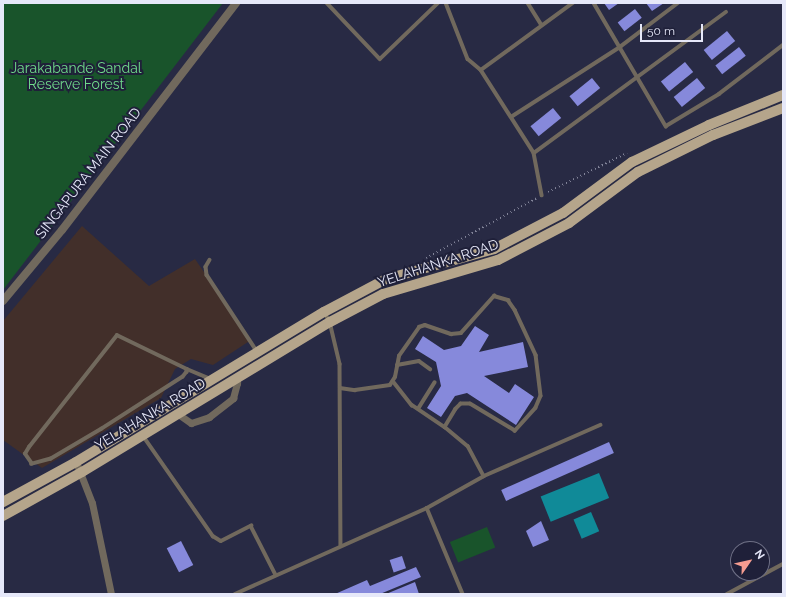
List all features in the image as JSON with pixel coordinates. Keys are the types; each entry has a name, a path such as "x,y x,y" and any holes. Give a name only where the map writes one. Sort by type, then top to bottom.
{"main road":[{"name":"YELAHANKA ROAD","path":"3,502 76,462 324,312 386,279 494,249 563,213 632,162 709,125 783,95"},
{"name":"YELAHANKA ROAD","path":"3,516 82,472 330,322 383,294 498,260 569,223 638,172 713,135 783,108"}],"street":[{"name":"SINGAPURA MAIN ROAD","path":"3,301 67,224 236,3"},
{"path":"178,414 191,423 209,417 233,398 237,383 236,379"},
{"path":"76,462 82,472 92,503 111,594"}],"lane":[{"path":"327,3 380,59 438,3"},
{"path":"451,3 446,5 468,60 481,70 534,153 542,195"},
{"path":"528,3 542,25"},
{"path":"481,70 574,3"},
{"path":"594,3 666,126 719,94 783,45"},
{"path":"511,117 620,46 678,3"},
{"path":"534,153 726,12"},
{"path":"210,260 206,267 207,275 258,352"},
{"path":"340,388 355,390 390,384 393,381 403,350 420,328 425,325 451,334 461,333 494,296 508,300 512,304 536,355 539,402 523,425 515,431 475,406 466,403 456,409 445,427"},
{"path":"324,312 330,322 340,364 341,545"},
{"path":"187,369 183,377 51,459 32,464 27,460 26,454 29,447 117,335 212,380"},
{"path":"397,365 419,361 430,369"},
{"path":"393,381 418,409 445,427 468,446 484,476"},
{"path":"418,409 434,383"},
{"path":"235,594 341,545 428,508 484,476 600,425"},
{"path":"143,435 212,536 221,541 251,526 276,575"},
{"path":"428,508 463,594"},
{"path":"727,594 783,564"}],"path":[{"path":"420,261 542,195 629,152"}],"shaded area":[{"path":"82,226 149,286 195,259 251,340 213,365 191,359 175,369 161,398 42,468 3,440 3,321"},
{"path":"599,473 609,498 551,522 541,497"},
{"path":"591,512 599,531 582,539 574,519"}],"green space":[{"name":"Jarakabande Sandal Reserve Forest","path":"3,3 223,3 3,290"},
{"path":"487,527 495,547 458,562 450,542"}],"building":[{"path":"604,3 619,3 609,10"},
{"path":"646,3 664,3 652,11"},
{"path":"635,9 642,18 624,31 618,23"},
{"path":"727,31 735,41 712,60 704,50"},
{"path":"739,47 746,56 722,74 715,65"},
{"path":"685,62 693,72 669,92 661,82"},
{"path":"592,78 600,88 578,106 569,96"},
{"path":"697,78 705,88 682,107 674,97"},
{"path":"553,108 561,118 539,136 530,126"},
{"path":"475,326 489,335 479,352 523,342 528,367 484,376 509,393 515,384 534,397 516,425 467,393 455,396 441,417 427,408 441,386 436,362 415,349 423,336 444,350 461,346"},
{"path":"609,442 614,453 506,501 501,490"},
{"path":"541,521 549,540 533,547 526,531"},
{"path":"181,541 193,565 179,572 167,548"},
{"path":"402,556 406,568 394,572 390,560"},
{"path":"416,567 421,577 380,594 335,594 367,580 370,586"},
{"path":"415,582 419,594 386,594"}]}
